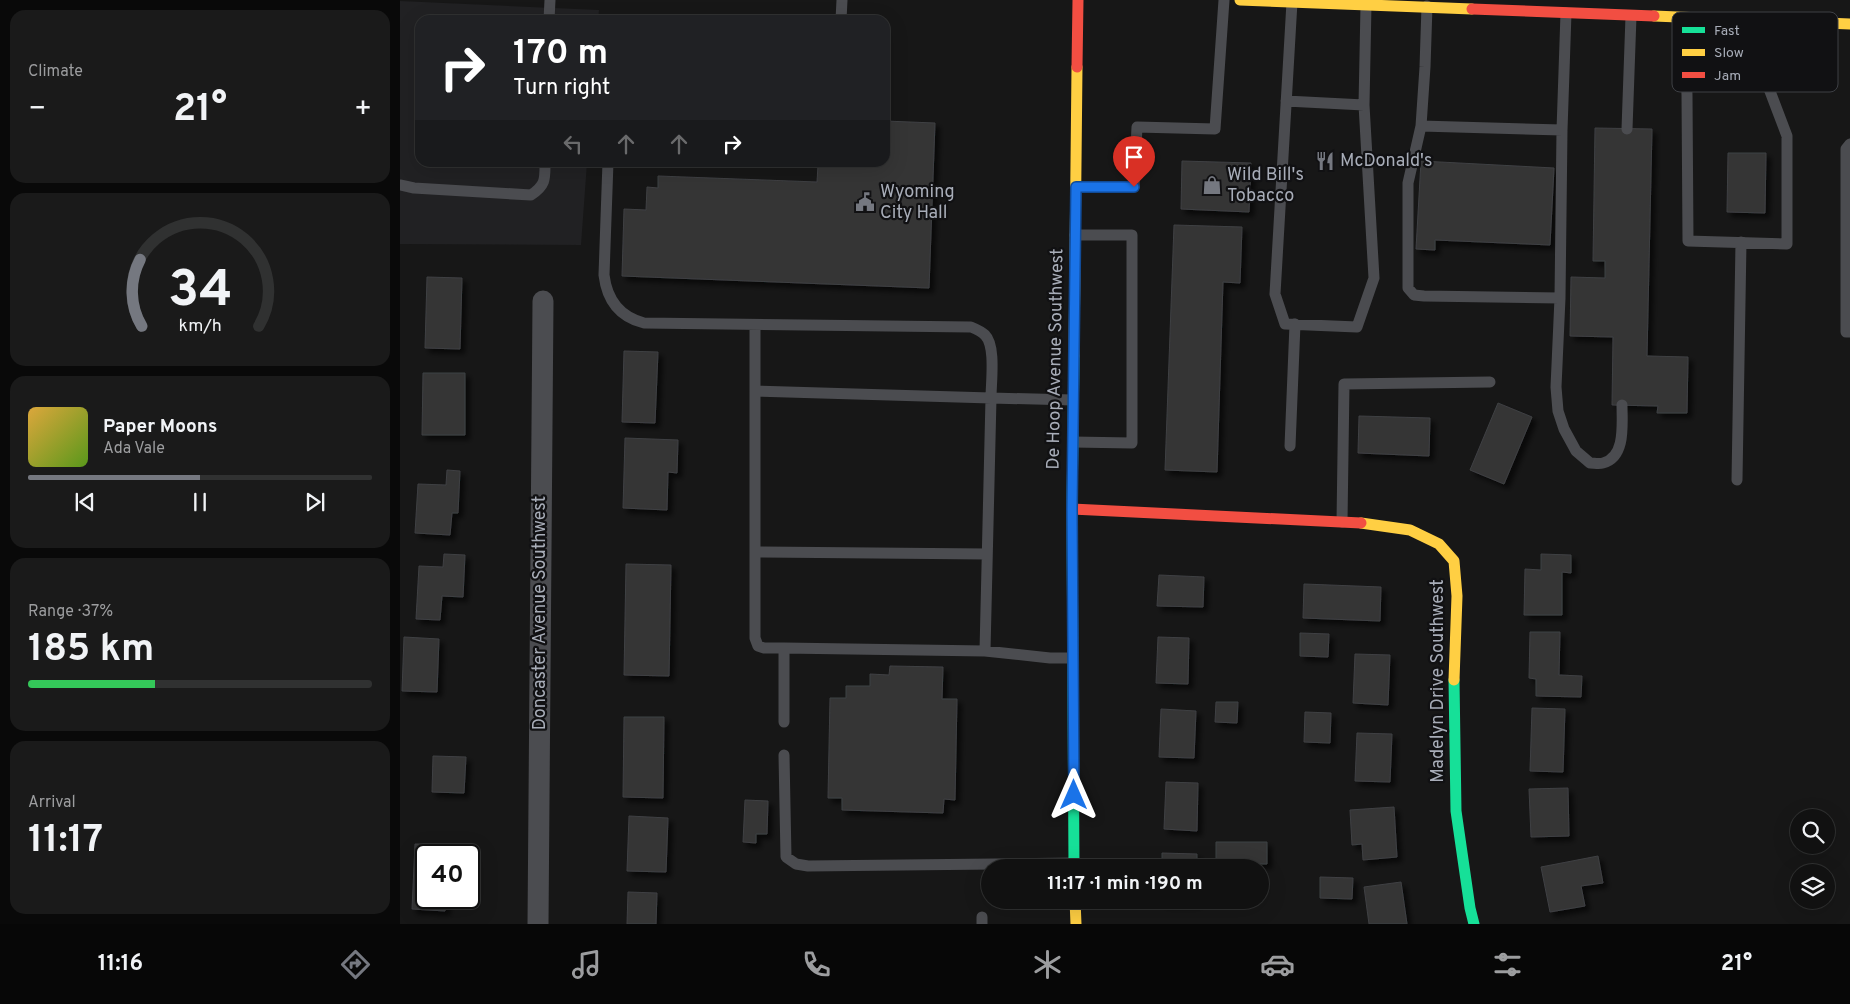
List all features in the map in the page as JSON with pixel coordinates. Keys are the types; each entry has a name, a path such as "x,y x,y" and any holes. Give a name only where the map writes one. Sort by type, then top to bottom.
{"street":[{"name":"De Hoop Avenue Southwest","path":"1074,859 1072,509 1078,0"},
{"path":"1240,0 1366,5 1544,6 1566,13 1672,18"},
{"name":"Doncaster Avenue Southwest","path":"538,924 543,301"},
{"name":"Madelyn Drive Southwest","path":"1072,509 1363,523 1410,530 1439,544 1454,560 1457,596 1454,686 1456,811 1474,924"},
{"path":"1075,909 1076,924"}],"lane":[{"path":"550,0 550,15"},
{"path":"841,15 842,0"},
{"path":"1076,187 1134,187 1137,127 1215,129 1224,0"},
{"path":"1292,2 1275,294 1285,324 1357,327 1374,278 1364,105 1366,5"},
{"path":"1427,6 1421,126 1408,183 1408,288 1414,295 1424,296 1560,298"},
{"path":"1566,13 1562,130 1560,298 1556,387 1558,411 1564,429 1576,451 1590,463 1603,463 1614,456 1620,448 1622,405"},
{"path":"1627,128 1631,16"},
{"path":"1687,92 1688,241 1787,244 1787,136 1770,92"},
{"path":"1286,101 1364,105"},
{"path":"1421,126 1562,130"},
{"path":"1850,144 1846,149 1846,332 1850,332"},
{"path":"400,185 414,188 530,194 538,190 544,182 545,167"},
{"path":"608,167 604,276 606,290 622,312 631,320 644,323 971,328 979,330 986,336 990,344 991,398 985,651"},
{"path":"1073,442 1132,443 1132,235 1075,235"},
{"path":"1736,480 1741,242"},
{"path":"1290,446 1295,324"},
{"path":"755,325 755,638 758,646 764,648 985,651 1050,658 1073,658"},
{"path":"1342,522 1344,384 1490,382"},
{"path":"755,392 1073,400"},
{"path":"755,552 987,554"},
{"path":"784,648 784,722"},
{"path":"784,755 786,857 796,864 808,866 981,865"}],"shaded area":[{"path":"400,1 599,10 598,15 415,15 415,167 587,167 581,245 400,244"}],"building":[{"path":"890,121 935,123 929,288 622,276 624,209 646,210 647,187 658,188 658,176 817,182 818,167 890,167"},
{"path":"1595,128 1652,129 1647,356 1688,357 1687,413 1657,413 1658,406 1612,405 1613,337 1570,336 1571,277 1605,278 1605,261 1593,261"},
{"path":"1728,153 1766,153 1765,213 1727,212"},
{"path":"1182,161 1251,163 1249,212 1181,209"},
{"path":"1421,161 1554,168 1550,245 1435,240 1435,250 1416,249"},
{"path":"1174,225 1242,227 1240,283 1223,282 1217,472 1165,470"},
{"path":"427,277 462,278 460,349 425,348"},
{"path":"624,351 658,352 655,423 622,422"},
{"path":"423,373 465,373 465,435 422,435"},
{"path":"1498,403 1532,417 1504,484 1470,470"},
{"path":"1359,416 1430,418 1429,456 1358,453"},
{"path":"625,438 678,440 677,473 668,472 667,510 623,508"},
{"path":"447,470 460,471 458,513 452,513 450,535 415,533 418,484 446,485"},
{"path":"444,554 465,555 463,597 442,596 440,620 416,619 419,566 443,567"},
{"path":"1541,554 1571,555 1571,573 1562,572 1562,615 1524,615 1525,569 1541,570"},
{"path":"626,564 671,565 669,676 624,675"},
{"path":"1159,575 1204,577 1203,607 1157,606"},
{"path":"1304,584 1381,587 1380,621 1303,618"},
{"path":"1530,632 1560,632 1559,675 1582,676 1581,697 1536,696 1536,679 1529,678"},
{"path":"1300,633 1329,634 1328,657 1300,656"},
{"path":"404,637 439,639 437,692 402,691"},
{"path":"1158,637 1189,638 1188,684 1156,683"},
{"path":"1355,654 1390,655 1388,705 1353,703"},
{"path":"890,666 943,667 942,699 957,699 955,800 944,799 943,813 842,810 842,798 828,798 830,698 846,698 846,686 870,686 870,674 889,675"},
{"path":"1216,702 1238,702 1237,723 1215,722"},
{"path":"1532,708 1565,709 1563,772 1530,771"},
{"path":"1161,709 1196,711 1194,758 1159,757"},
{"path":"1305,712 1331,713 1330,743 1304,742"},
{"path":"624,717 664,717 663,798 623,797"},
{"path":"1357,733 1392,734 1390,782 1355,781"},
{"path":"433,756 466,757 464,793 432,792"},
{"path":"1166,782 1198,783 1197,831 1164,829"},
{"path":"1568,788 1569,836 1531,837 1529,789"},
{"path":"745,800 768,801 767,834 756,834 756,843 743,842"},
{"path":"1394,807 1397,857 1363,860 1362,844 1352,845 1350,810"},
{"path":"629,816 668,818 666,872 627,871"},
{"path":"1216,842 1267,842 1267,859 1216,859"},
{"path":"415,844 415,909 445,909 445,911 412,909"},
{"path":"1162,853 1197,854 1197,859 1162,859"},
{"path":"1598,856 1603,883 1581,886 1585,906 1550,912 1541,867"},
{"path":"1320,877 1353,878 1352,899 1320,898"},
{"path":"1401,882 1407,924 1369,924 1364,887"},
{"path":"628,892 657,893 656,924 627,924"}],"traffic: fast":[{"path":"1074,356 1072,509 1074,859"},
{"path":"1454,680 1456,811 1474,924"}],"traffic: slow":[{"path":"1240,0 1472,9"},
{"path":"1654,16 1672,17"},
{"path":"1838,24 1850,24"},
{"path":"1074,356 1077,67"},
{"path":"1361,523 1410,530 1439,544 1454,561 1457,596 1454,680"},
{"path":"1075,909 1076,924"}],"traffic: jam":[{"path":"1077,67 1078,0"},
{"path":"1472,9 1654,16"},
{"path":"1072,509 1361,523"}],"place":[{"name":"McDonald's","path":"1325,161"},
{"name":"Wild Bill's Tobacco","path":"1212,185"},
{"name":"Wyoming City Hall","path":"865,202"}],"route":[{"path":"1074,795 1072,509 1076,187 1134,187"}]}
